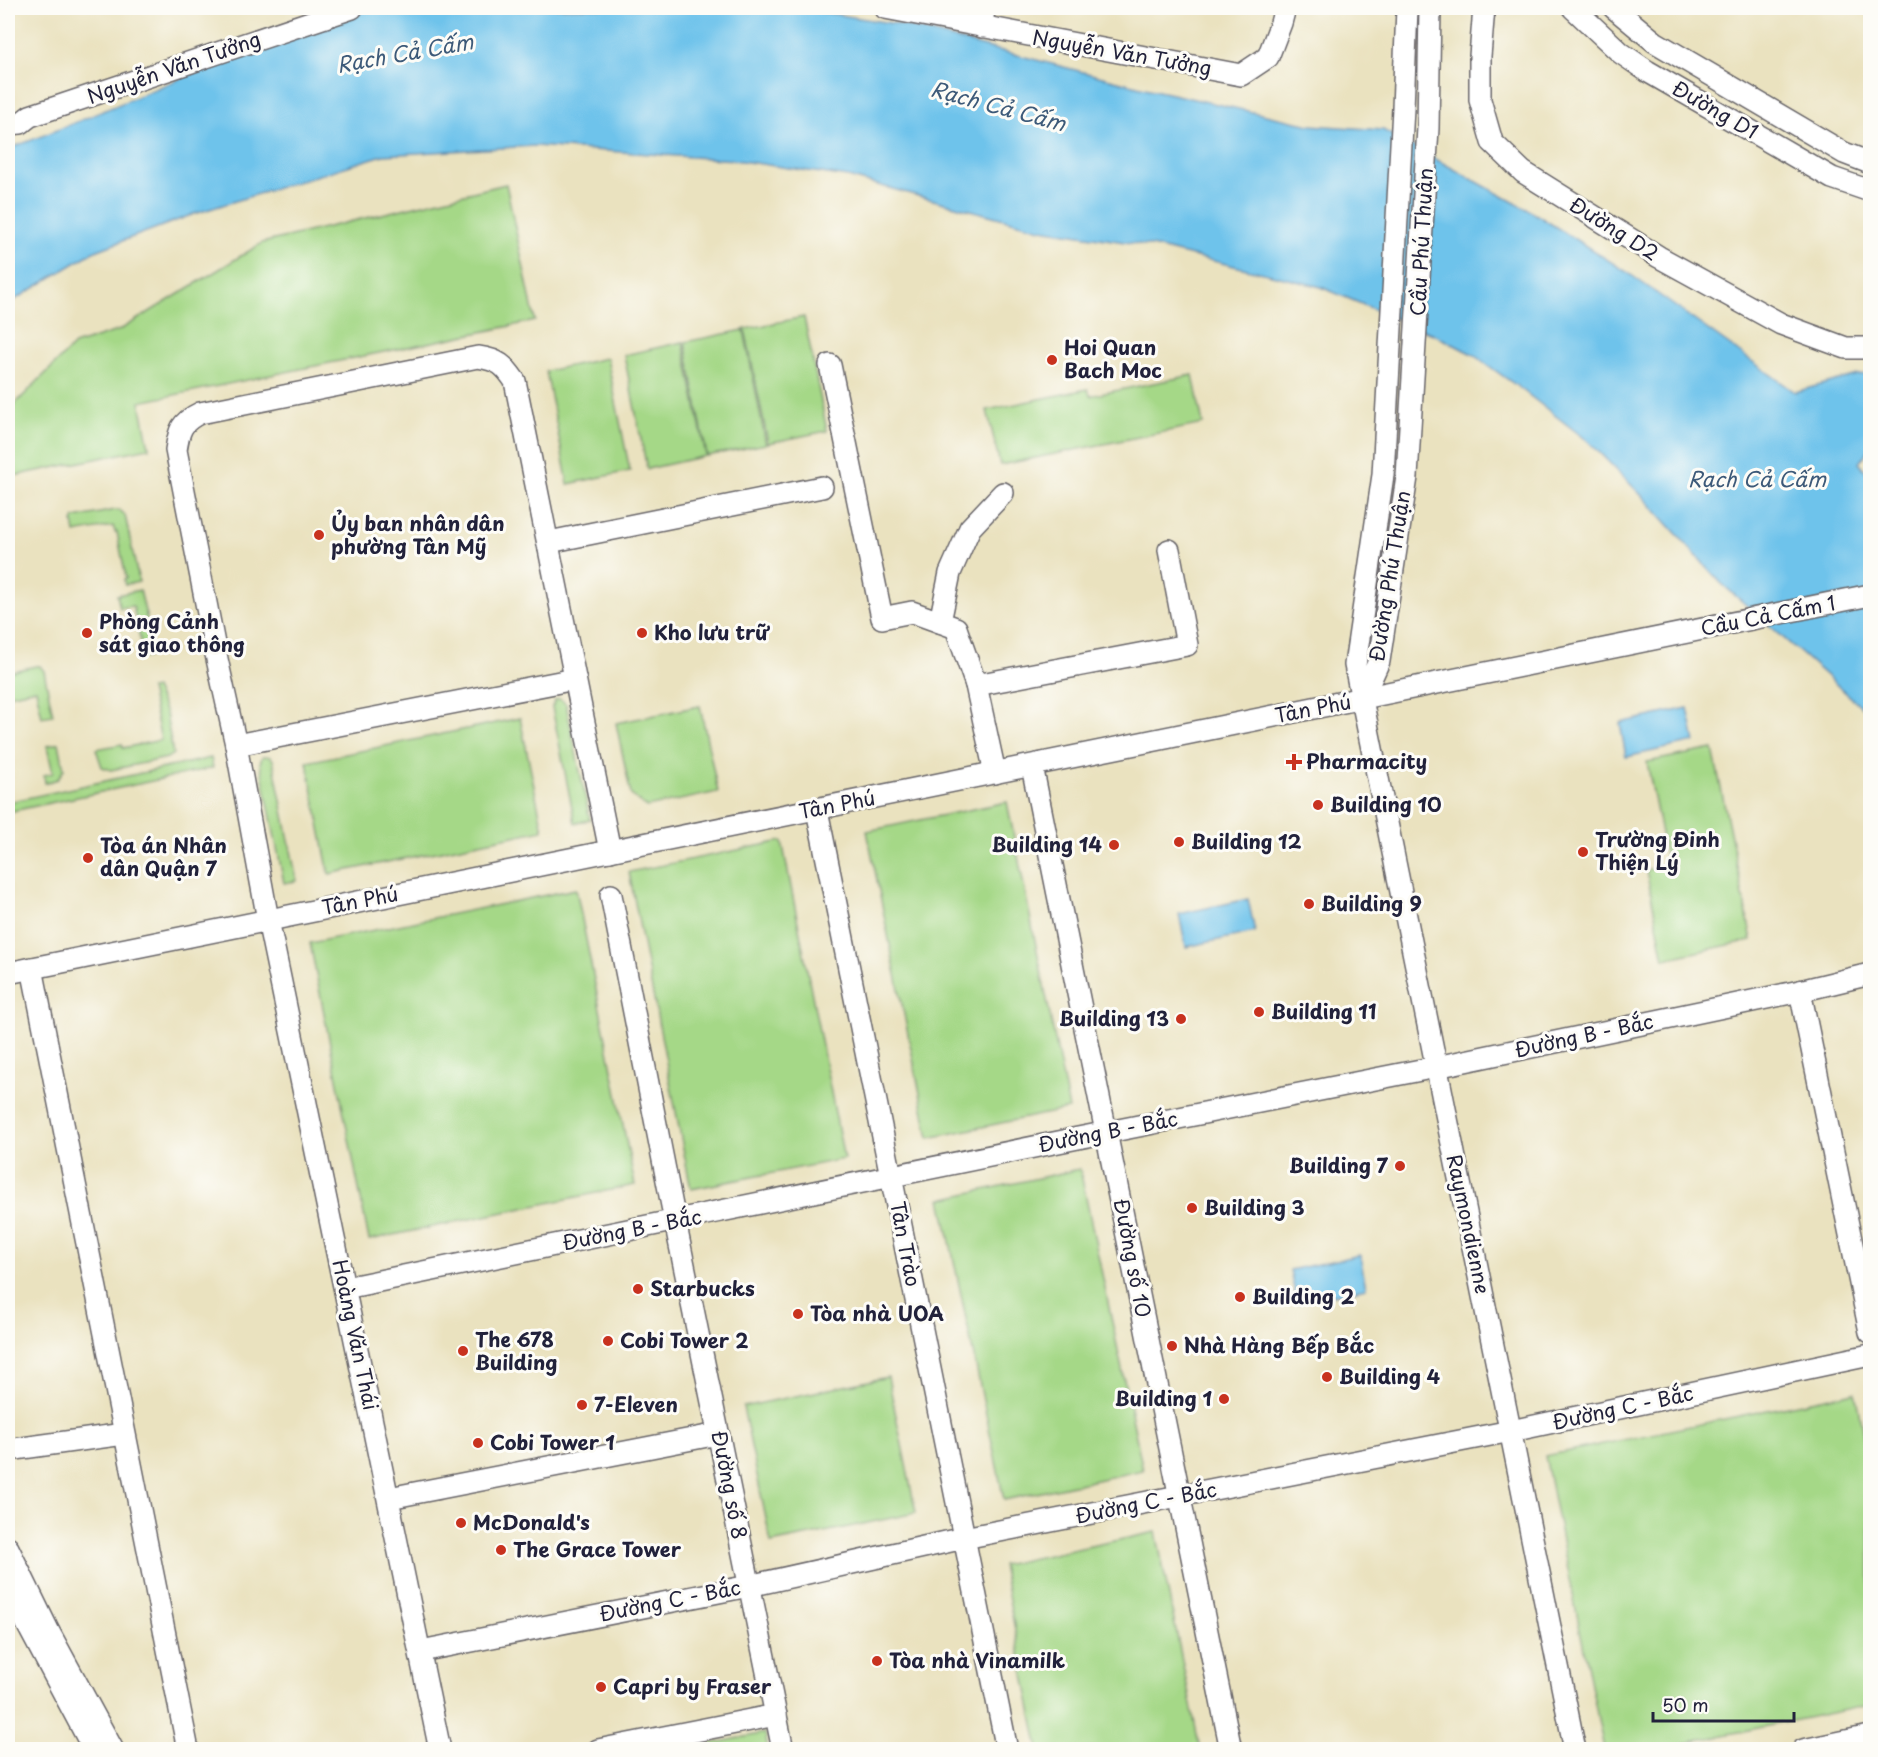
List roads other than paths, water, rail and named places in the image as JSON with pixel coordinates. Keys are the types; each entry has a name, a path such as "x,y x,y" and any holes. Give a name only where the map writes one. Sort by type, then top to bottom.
{"street":[{"name":"Nguyễn Văn Tưởng","path":"8,124 21,123 30,116 352,8"},
{"name":"Nguyễn Văn Tưởng","path":"885,8 983,17 1240,75 1268,57 1284,8"},
{"name":"Cầu Phú Thuận","path":"1383,475 1407,8"},
{"name":"Cầu Phú Thuận","path":"1407,477 1428,128 1430,8"},
{"name":"Đường D2","path":"1484,8 1480,56 1480,100 1492,142 1523,172 1659,257 1781,324 1846,348 1870,348"},
{"name":"Đường D1","path":"1573,8 1621,53 1647,71 1832,178 1870,191"},
{"name":"Đường D1","path":"1614,8 1655,42 1844,153 1870,163"},
{"name":"Nguyễn Văn Tưởng","path":"8,113 30,116"},
{"name":"Hoàng Văn Thái","path":"440,1749 268,920 236,745 176,450 178,433 187,419 200,412 478,357 493,359 506,368 515,381 549,542"},
{"path":"830,365 882,618 912,612 956,628 976,685 995,773"},
{"name":"Đường Phú Thuận","path":"1362,699 1355,665 1383,475"},
{"name":"Đường Phú Thuận","path":"1362,699 1379,660 1407,477"},
{"path":"610,851 549,542 822,487"},
{"path":"940,622 950,573 970,528 1003,493"},
{"path":"976,685 1187,645 1169,550"},
{"name":"Cầu Cả Cấm 1","path":"1666,637 1870,595"},
{"name":"Tân Phú","path":"8,973 1666,637"},
{"path":"236,745 575,679"},
{"name":"Raymondienne","path":"1362,699 1575,1749"},
{"name":"Đường số 10","path":"1032,766 1230,1749"},
{"name":"Tân Trào","path":"817,810 1007,1749"},
{"name":"Đường số 8","path":"611,895 783,1749"},
{"path":"32,968 188,1749"},
{"name":"Đường B - Bắc","path":"345,1288 1106,1132 1436,1067 1800,991 1870,974"},
{"path":"1800,991 1870,1332"},
{"name":"Đường C - Bắc","path":"421,1651 749,1586 964,1538 1511,1431 1870,1355"},
{"path":"8,1449 124,1434"},
{"path":"389,1498 718,1434"},
{"path":"8,1548 49,1632 113,1749"},
{"path":"8,1588 94,1749"},
{"path":"598,1749 776,1714"},
{"path":"1803,1749 1870,1736"}],"water":[{"name":"Rạch Cả Cấm","path":"371,8 797,8 897,24 1145,88 1310,125 1383,130 1537,215 1627,272 1795,392 1857,375 1870,374 1870,448 1859,463 1870,476 1870,714 1721,583 1647,501 1588,441 1472,354 1433,334 1321,287 1151,246 1041,229 848,177 735,160 535,146 383,155 194,214 93,252 8,304 8,149 211,66"},
{"path":"1688,708 1695,742 1626,757 1620,723"},
{"path":"1248,899 1255,932 1186,947 1179,914"},
{"path":"1360,1255 1366,1288 1297,1303 1290,1270"}],"place":[{"name":"Hoi Quan Bach Moc","path":"1052,360"},
{"name":"Ủy ban nhân dân phường Tân Mỹ","path":"319,535"},
{"name":"Phòng Cảnh sát giao thông","path":"87,633"},
{"name":"Kho lưu trữ","path":"642,633"},
{"name":"Pharmacity","path":"1294,762"},
{"name":"Building 10","path":"1318,805"},
{"name":"Building 12","path":"1179,842"},
{"name":"Building 14","path":"1114,845"},
{"name":"Trường Đinh Thiện Lý","path":"1583,852"},
{"name":"Tòa án Nhân dân Quận 7","path":"88,858"},
{"name":"Building 9","path":"1309,904"},
{"name":"Building 11","path":"1259,1012"},
{"name":"Building 13","path":"1181,1019"},
{"name":"Building 7","path":"1400,1166"},
{"name":"Building 3","path":"1192,1208"},
{"name":"Starbucks","path":"638,1289"},
{"name":"Building 2","path":"1240,1297"},
{"name":"Tòa nhà UOA","path":"798,1314"},
{"name":"Cobi Tower 2","path":"608,1341"},
{"name":"Nhà Hàng Bếp Bắc","path":"1172,1346"},
{"name":"The 678 Building","path":"463,1351"},
{"name":"Building 4","path":"1327,1377"},
{"name":"Building 1","path":"1224,1399"},
{"name":"7-Eleven","path":"582,1405"},
{"name":"Cobi Tower 1","path":"478,1443"},
{"name":"McDonald's","path":"461,1523"},
{"name":"The Grace Tower","path":"501,1550"},
{"name":"Tòa nhà Vinamilk","path":"877,1661"},
{"name":"Capri by Fraser","path":"601,1687"}]}
